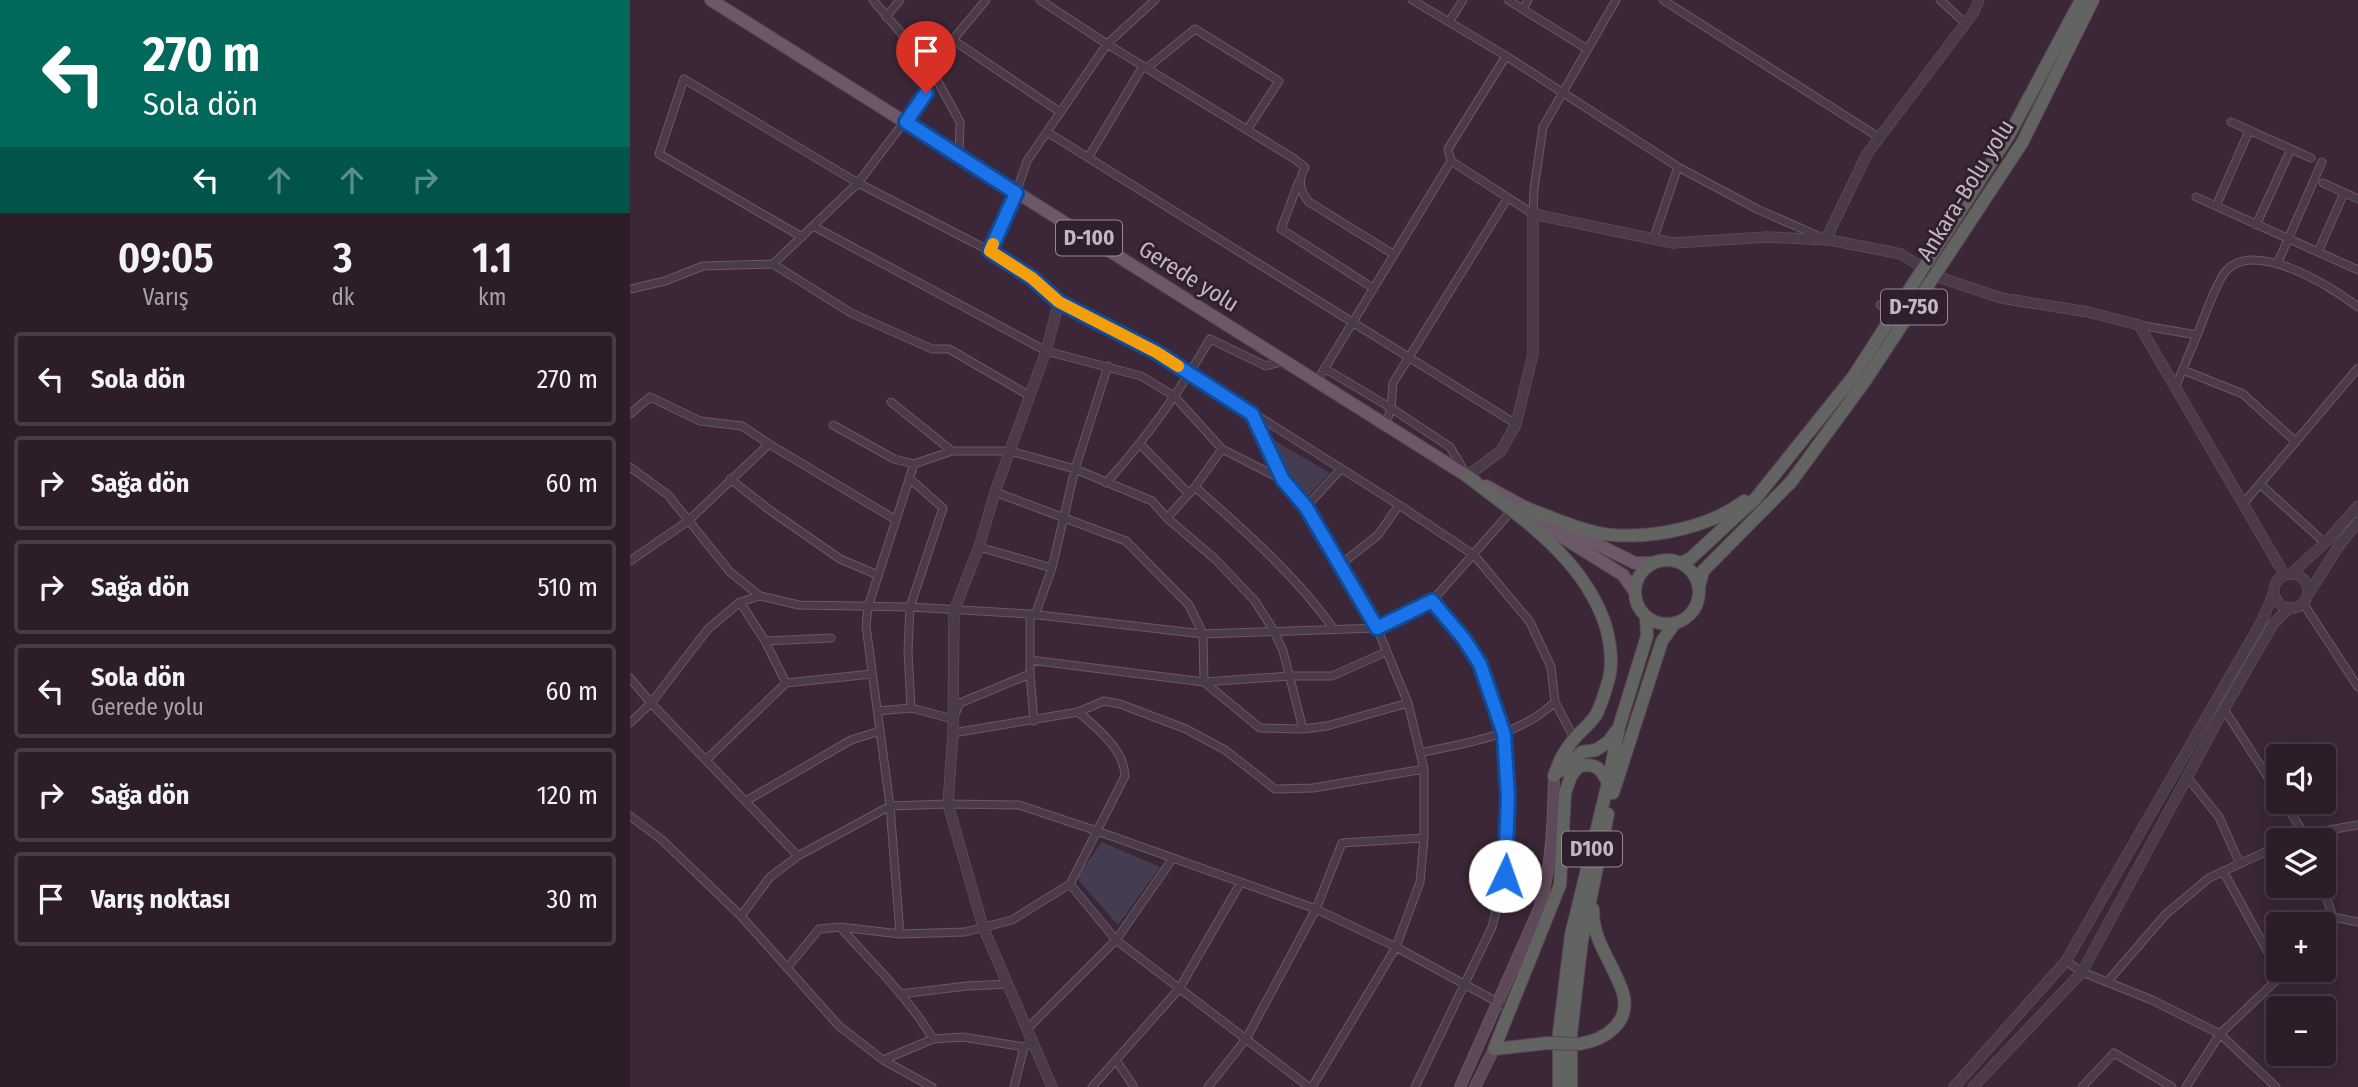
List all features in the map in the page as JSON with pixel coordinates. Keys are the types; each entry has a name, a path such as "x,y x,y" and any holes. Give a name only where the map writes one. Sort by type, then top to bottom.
{"highway":[{"name":"Ankara-Bolu yolu","path":"1699,587 1703,571 1791,482 1865,381 2009,135 2081,0"},
{"name":"Ankara-Bolu yolu","path":"1681,562 1691,558 1721,532 1772,480 1853,377 1895,314 1930,272 2022,143 2093,0"},
{"path":"1467,476 1517,507 1612,535 1656,533 1697,524 1732,510 1772,480"},
{"path":"1517,507 1574,568 1589,589 1601,613 1612,647 1609,681 1596,714 1574,738 1554,776"},
{"path":"1675,623 1654,621 1646,615 1636,600 1639,575 1651,563 1671,559 1690,569 1699,587"},
{"name":"D100","path":"1571,1087 1571,1034 1581,940 1611,801 1661,642 1675,623 1684,620 1696,606 1699,587"},
{"name":"D100","path":"1559,1087 1559,1033 1571,935 1619,727 1647,636 1646,615"},
{"path":"1554,776 1582,752 1596,750 1608,742 1619,727"},
{"path":"1608,783 1601,768 1591,764 1579,766 1571,776 1565,793 1560,885 1494,1049 1548,1043 1595,1042 1614,1030 1620,1021 1624,1010 1623,994 1602,950 1593,922 1593,908 1615,821 1611,801"}],"main road":[{"name":"Gerede yolu","path":"711,0 1467,476"},
{"path":"1517,507 1634,563 1651,563"},
{"path":"1517,507 1623,575 1635,592"},
{"path":"1460,1087 1539,909 1547,880 1552,838 1554,776"},
{"path":"1475,1087 1494,1049"}],"street":[{"path":"873,0 930,67 960,122 959,156"},
{"path":"886,17 900,0"},
{"path":"773,264 858,183 926,93 930,67 986,0"},
{"path":"1040,0 1305,167 1281,229 1373,288"},
{"path":"990,251 1016,193 1027,160 1107,44 1154,0"},
{"path":"1412,0 1506,56 1678,167 1757,209 1826,239"},
{"path":"1449,22 1463,0"},
{"path":"1508,0 1587,49"},
{"path":"1523,9 1528,0"},
{"path":"1324,368 1450,447 1467,476 1502,451 1516,424 1533,354 1534,189 1543,127 1616,0"},
{"path":"1663,0 1880,138"},
{"path":"1940,0 1965,23"},
{"path":"1826,239 1867,154 1965,23 1979,0"},
{"path":"1088,158 1145,67 1195,29 1279,81 1247,130"},
{"path":"953,40 1060,112"},
{"path":"1506,56 1448,149 1451,161 1533,214 1673,243 1768,237 1826,239 1901,254 1930,272 2001,298 2088,312 2139,325 2197,335"},
{"path":"802,237 659,154 684,79 858,183 990,251 1032,278 1059,302 1156,352 1474,555 1530,622 1551,667 1555,702 1574,738"},
{"path":"2231,122 2311,158"},
{"path":"2216,206 2249,131"},
{"path":"1046,132 1516,424"},
{"path":"2256,225 2291,149"},
{"path":"1317,381 1451,161"},
{"path":"2278,262 2322,162"},
{"path":"1653,240 1678,167"},
{"path":"1299,180 1301,191 1309,202 1393,254"},
{"path":"2323,183 2358,199"},
{"path":"2318,252 2344,193"},
{"path":"2196,197 2358,270"},
{"path":"1386,424 1391,408 1393,383 1507,199"},
{"path":"813,226 1046,351 1140,376 1174,396 1222,449 1283,480"},
{"path":"2175,388 2224,273 2245,260 2278,262 2337,291 2358,307"},
{"path":"630,289 665,281 703,266 773,264 851,313 932,349 948,349 1030,396"},
{"path":"1014,1087 1028,1045 1027,1029 983,927 948,804 953,733 954,611 979,547 995,492 1046,351 1059,302"},
{"path":"1880,305 1895,314"},
{"path":"2139,325 2243,504 2288,574 2303,577 2308,587 2306,598 2358,687"},
{"path":"1106,483 1141,444 1190,374 1210,339 1266,366 1286,361"},
{"path":"1034,721 1030,674 1033,615 1052,568 1075,469 1108,366"},
{"path":"2243,504 2358,368"},
{"path":"2183,370 2243,394 2296,442"},
{"path":"630,414 650,397 700,421 742,426 896,520"},
{"path":"891,402 952,452"},
{"path":"1070,884 1116,940 1310,1087 1396,947 1420,882 1424,838 1424,769 1408,703 1377,628 1306,507 1283,480 1252,414"},
{"path":"833,425 894,459 914,464 952,452 1010,451 1075,469 1152,501 1255,601 1283,651 1303,729"},
{"path":"630,561 688,521 769,444"},
{"path":"1141,444 1189,494"},
{"path":"1167,518 1195,487 1222,449"},
{"path":"900,934 890,806 866,626 868,607 914,464"},
{"path":"630,467 668,495 730,572 760,596 799,605 910,607 1033,615 1203,634 1377,628 1432,601 1517,507"},
{"path":"1306,507 1341,469"},
{"path":"909,478 943,508 910,607 908,651 911,708"},
{"path":"730,479 840,559 878,575"},
{"path":"2260,484 2325,543"},
{"path":"1195,487 1249,535 1333,628"},
{"path":"995,492 1126,541 1189,605 1203,634 1204,682 1260,728 1303,729 1328,726 1408,703"},
{"path":"1340,565 1378,535 1399,505"},
{"path":"1954,1087 2066,961 2262,621 2276,582 2325,543 2358,506"},
{"path":"1977,1086 2082,972 2273,624 2289,608 2306,598 2338,547 2358,522"},
{"path":"979,547 1052,568"},
{"path":"2274,592 2278,603 2289,608"},
{"path":"630,723 651,703 708,629 740,602 760,596"},
{"path":"1415,1087 1492,927 1505,876 1508,797 1504,734 1480,664 1464,639 1432,601"},
{"path":"740,602 765,641 786,683"},
{"path":"765,641 831,638"},
{"path":"1030,660 1204,682 1332,676 1386,652"},
{"path":"706,760 786,683 872,674"},
{"path":"953,719 960,703 1030,674"},
{"path":"630,678 798,856"},
{"path":"953,733 1077,712 1104,701 1121,704 1186,729 1225,750 1275,789 1313,788 1424,769"},
{"path":"1420,753 1504,734 1540,716 1555,702"},
{"path":"878,711 911,708 953,719"},
{"path":"2224,709 2266,774"},
{"path":"788,968 819,929 840,927 900,934 965,932 1012,920 1070,884 1125,776 1125,766 1101,731 1077,712"},
{"path":"746,801 851,740 880,731"},
{"path":"2187,777 2219,817 2240,864"},
{"path":"741,916 770,877 798,856 890,806 1018,806 1097,831 1316,909 1396,947 1510,1010"},
{"path":"630,816 662,840 741,916 839,1026 883,1060 932,1087"},
{"path":"2336,830 2358,825"},
{"path":"1208,1087 1246,1039 1316,909 1342,844 1424,838"},
{"path":"2108,981 2166,914 2209,878 2266,852"},
{"path":"1027,1029 1116,940 1172,858"},
{"path":"2223,871 2266,943"},
{"path":"1092,1087 1179,989 1241,882"},
{"path":"2336,918 2358,922"},
{"path":"840,927 900,995 933,1040"},
{"path":"2066,961 2082,972 2152,1000 2220,1034 2276,1087"},
{"path":"2186,1087 2220,1034 2275,982"},
{"path":"900,995 967,986 1008,984"},
{"path":"883,1060 933,1040 963,1037 1028,1045"},
{"path":"1028,1045 1052,1087"},
{"path":"2081,1087 2114,1053 2172,1087"},
{"path":"1116,1060 1134,1087"}],"shaded area":[{"path":"1272,439 1330,473 1307,497 1289,480"},
{"path":"1102,842 1160,867 1118,925 1079,881 1079,874"}],"slow traffic":[{"path":"993,244 990,251 1032,278 1059,302 1178,366"}],"route":[{"path":"926,93 906,122 1016,193 990,251 1032,278 1059,302 1156,352 1252,414 1283,480 1306,507 1377,628 1432,601 1464,639 1480,664 1504,734 1508,797 1505,876"}]}
